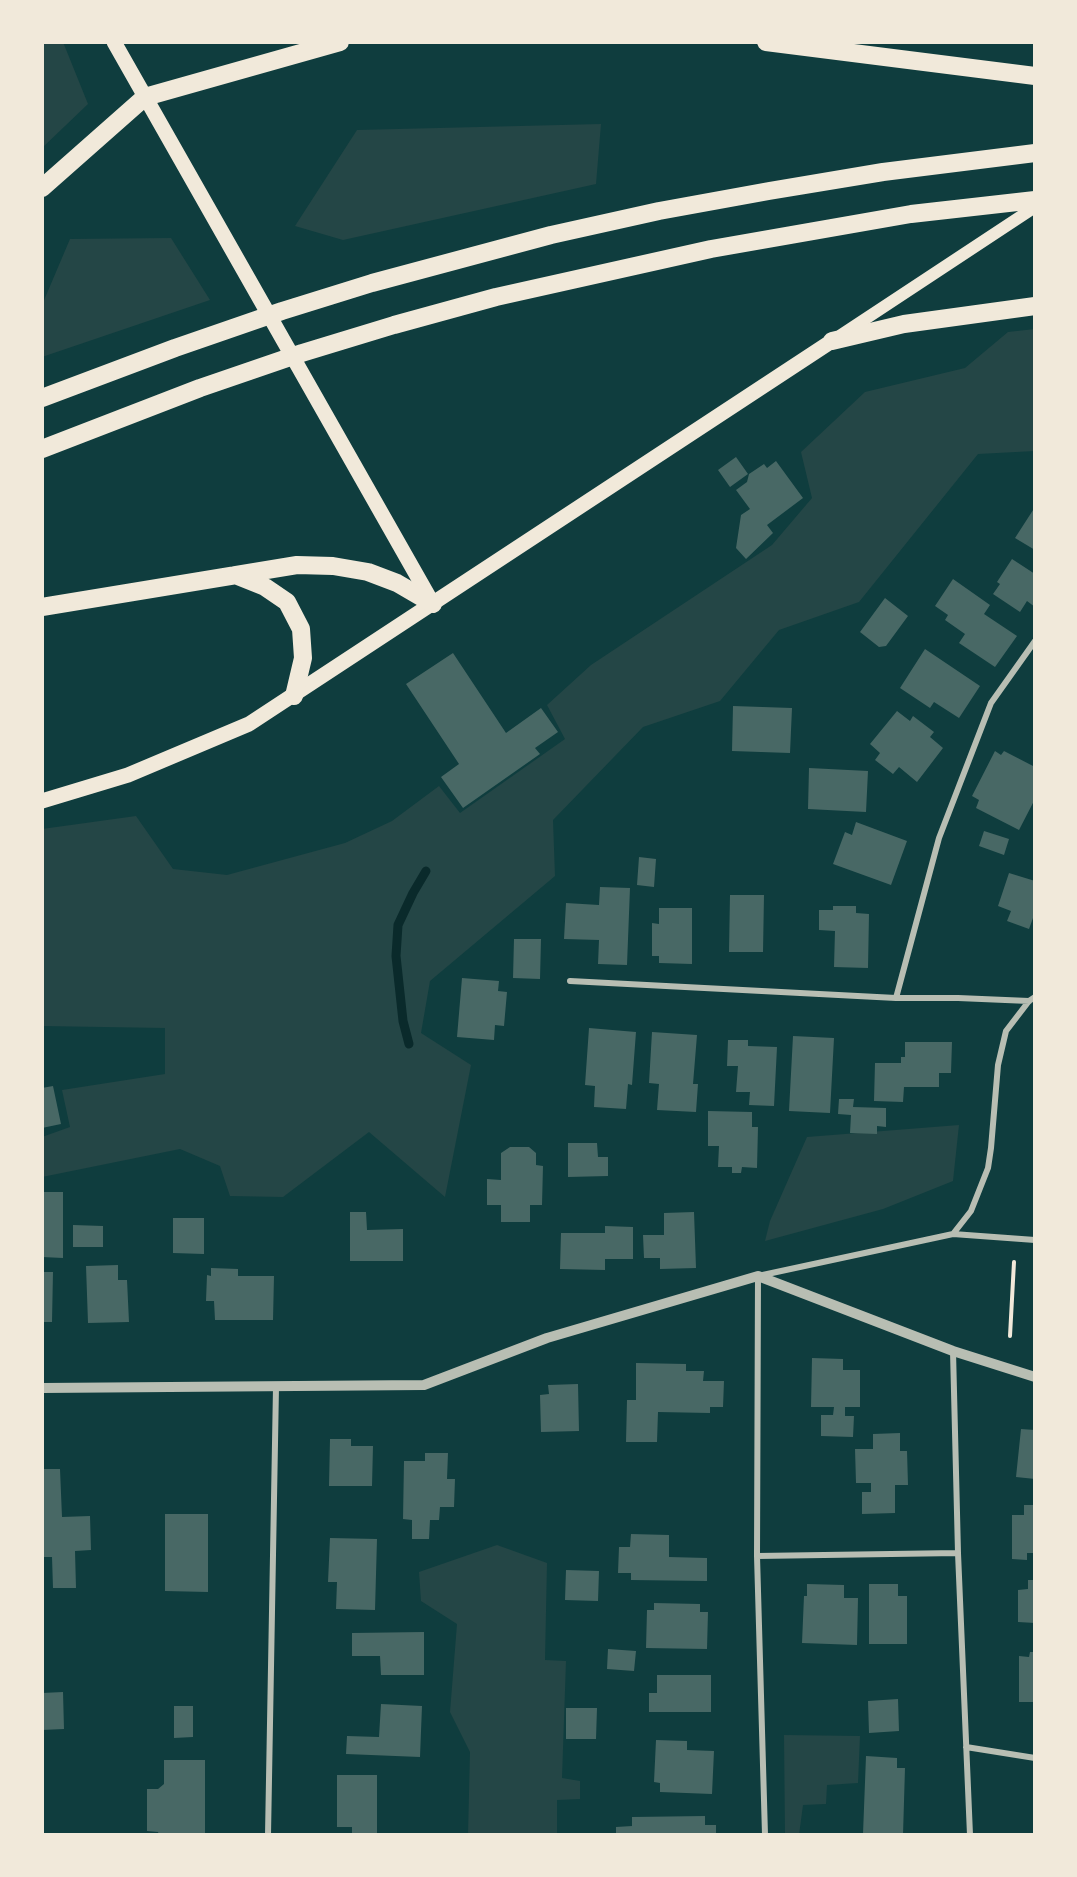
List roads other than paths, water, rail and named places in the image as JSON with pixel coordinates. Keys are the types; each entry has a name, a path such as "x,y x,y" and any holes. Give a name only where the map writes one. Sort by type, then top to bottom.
{"highway":[{"path":"42,188 145,97 340,42"},
{"path":"766,42 1035,76"},
{"path":"42,398 226,330 322,298 464,257 659,211 883,172 1035,153"},
{"path":"42,449 249,371 346,340 496,297 605,271 808,231 910,214 1035,200"},
{"path":"832,341 904,324 1035,306"},
{"path":"42,607 297,565 337,566 368,572 397,584 433,604"},
{"path":"233,575 265,587 287,602 301,629 303,658 294,696"}],"main road":[{"path":"114,42 433,604"},
{"path":"42,801 128,775 186,753 249,724 1035,207"}],"street":[{"path":"896,999 939,838 991,703 1035,640"},
{"path":"570,981 896,999 1032,999"},
{"path":"953,1234 971,1211 987,1168 991,1148 998,1065 1006,1031 1032,999"},
{"path":"42,1388 424,1385 547,1338 758,1276 953,1234 1035,1240"},
{"path":"758,1276 953,1352 1035,1377"},
{"path":"758,1276 757,1556 765,1835"},
{"path":"953,1352 958,1553 970,1835"},
{"path":"268,1835 276,1387"},
{"path":"757,1556 958,1553"},
{"path":"966,1747 1035,1758"}],"waterway":[{"path":"409,1044 403,1021 396,956 398,925 426,871"}]}
